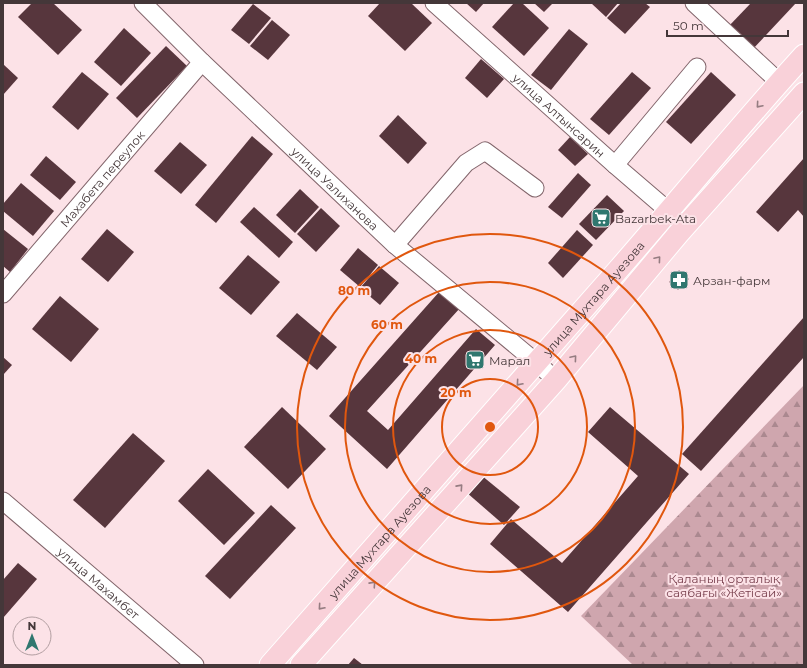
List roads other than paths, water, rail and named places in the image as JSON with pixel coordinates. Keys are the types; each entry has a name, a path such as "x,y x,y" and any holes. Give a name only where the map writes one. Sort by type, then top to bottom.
{"main road":[{"name":"улица Мухтара Ауезова","path":"270,665 537,363 669,212 779,82 804,55"},
{"name":"улица Мухтара Ауезова","path":"301,665 556,380 686,226 804,94"}],"street":[{"name":"улица Уалиханова","path":"143,3 202,62 395,245 556,380"},
{"name":"улица Алтынсарин","path":"434,3 615,165 686,226"},
{"path":"694,3 779,82"},
{"name":"Махабета переулок","path":"3,294 202,62"},
{"path":"615,165 697,67"},
{"path":"395,245 466,163 484,151 535,188"},
{"name":"улица Махамбет","path":"3,501 195,665"}],"place":[{"name":"Bazarbek-Ata","path":"601,218"},
{"name":"Арзан-фарм","path":"679,280"},
{"name":"Марал","path":"475,360"}],"park label":[{"name":"Қаланың орталық саябағы «Жетісай»","path":"724,585"}]}
